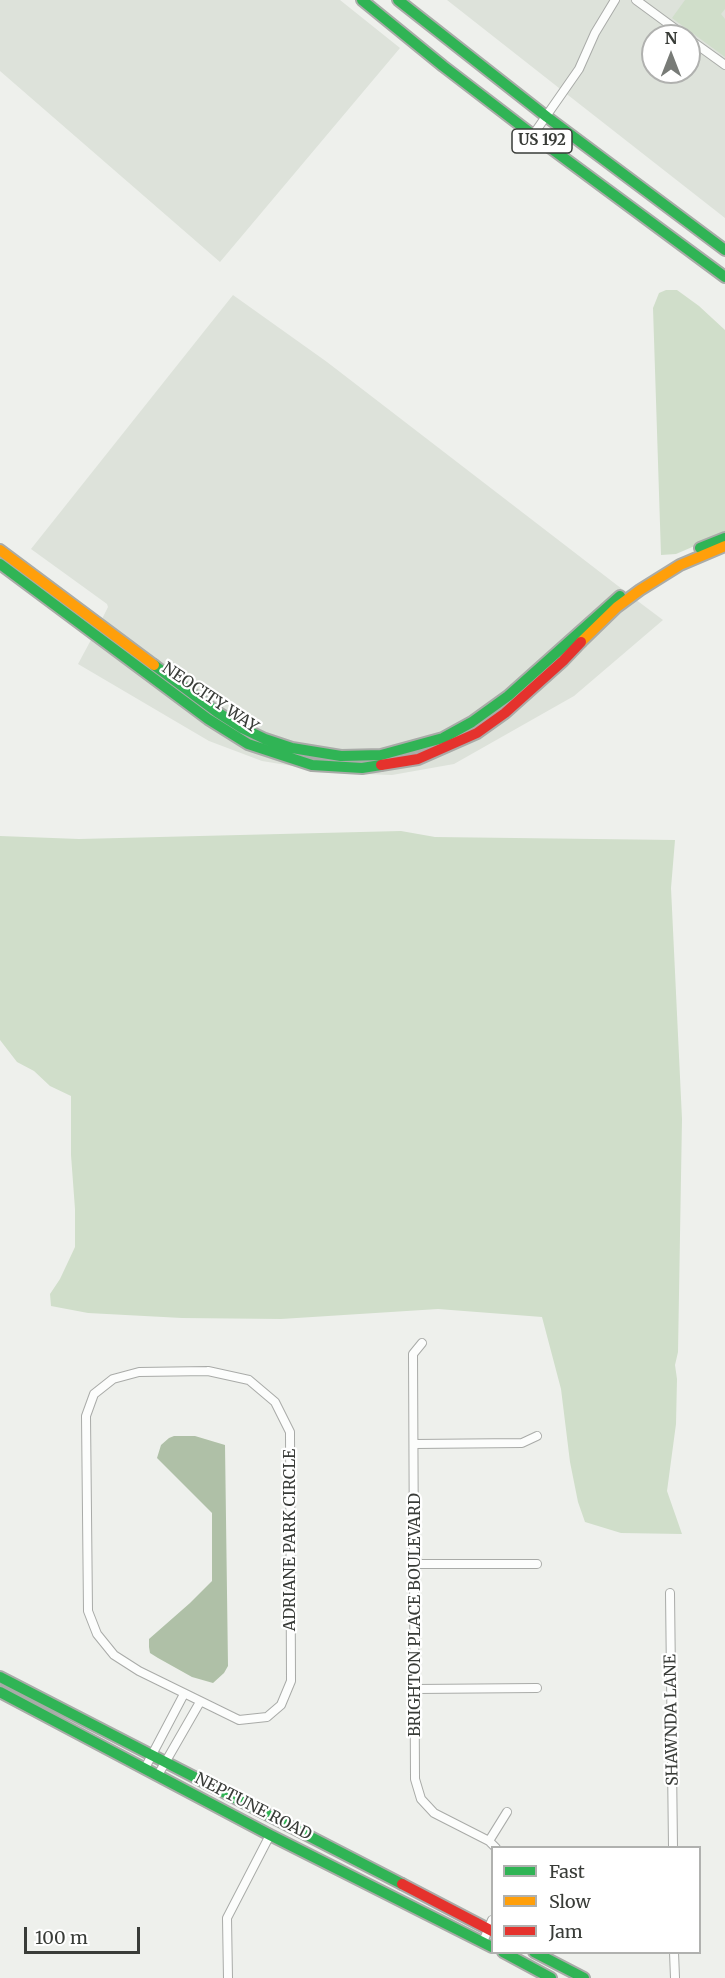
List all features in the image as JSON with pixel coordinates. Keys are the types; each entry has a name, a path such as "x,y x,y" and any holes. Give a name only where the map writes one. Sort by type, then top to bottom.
{"main road":[{"name":"US 192","path":"362,0 443,66 725,277"},
{"name":"US 192","path":"398,0 547,117 725,250"},
{"name":"NEOCITY WAY","path":"0,550 217,712 242,728 274,742 312,753 361,756 407,749 443,738 472,722 495,707 609,604 635,585 682,556 725,538"},
{"name":"NEOCITY WAY","path":"0,564 227,732 268,752 312,765 354,768 418,759 477,733 505,713 563,661 617,607 680,564 725,546"},
{"path":"124,657 131,646"},
{"path":"268,752 274,742"},
{"name":"NEPTUNE ROAD","path":"2,1678 491,1927"},
{"name":"NEPTUNE ROAD","path":"0,1692 270,1835 488,1944"},
{"path":"505,1954 551,1978"},
{"path":"536,1954 584,1978"}],"street":[{"path":"534,135 579,69 595,33 615,0"},
{"path":"636,0 669,24"},
{"path":"701,48 725,65"},
{"name":"BRIGHTON PLACE BOULEVARD","path":"422,1342 413,1354 415,1779 421,1799 434,1813 489,1841 494,1846"},
{"name":"ADRIANE PARK CIRCLE","path":"208,1371 249,1380 275,1402 290,1432 291,1681 281,1705 267,1717 239,1720 200,1702 138,1671 114,1655 97,1634 88,1611 86,1416 94,1394 113,1378 139,1372 208,1371"},
{"path":"414,1444 522,1443 537,1436"},
{"path":"414,1564 537,1564"},
{"name":"SHAWNDA LANE","path":"670,1593 673,1846"},
{"path":"0,1692 2,1678"},
{"path":"416,1689 537,1688"},
{"path":"145,1768 184,1694"},
{"path":"159,1775 200,1702"},
{"path":"489,1841 507,1812"},
{"path":"228,1978 227,1918 270,1835"},
{"path":"488,1944 491,1927"},
{"path":"674,1954 675,1978"}],"shaded area":[{"path":"0,0 340,0 400,48 220,262 0,71"},
{"path":"447,0 725,0 725,218"},
{"path":"685,0 725,0 725,9 721,14 725,19 725,57 701,39 701,24 680,24 672,18"},
{"path":"666,290 677,290 725,330 725,533 676,554 661,555 653,308 659,293"},
{"path":"233,295 327,362 622,589 506,692 471,718 441,734 406,745 381,750 341,752 313,748 273,737 244,724 219,708 102,619 108,607 107,604 31,549"},
{"path":"635,599 663,620 574,696 454,764 392,775 335,773 262,761 209,741 78,664 92,638 206,722 246,748 269,758 311,769 362,773 420,764 479,736"},
{"path":"401,831 435,837 675,840 671,888 682,1119 678,1352 675,1365 676,1424 667,1491 682,1534 621,1533 585,1522 578,1502 570,1462 561,1389 542,1317 438,1309 281,1319 182,1318 88,1313 51,1306 50,1294 75,1247 71,1096 50,1086 34,1071 17,1062 0,1040 0,836 79,839"},
{"path":"174,1436 195,1436 225,1445 228,1666 213,1683 192,1677 158,1658 150,1653 149,1647 149,1639 212,1581 212,1513 157,1458 161,1445"}],"traffic: fast":[{"path":"362,0 533,135 725,277"},
{"path":"398,0 547,117 725,250"},
{"path":"700,548 725,538"},
{"path":"0,564 208,719 248,744 312,765 362,768 381,765"},
{"path":"154,665 217,712 265,739 292,748 341,756 381,755 443,738 472,722 508,696 620,596"},
{"path":"0,1677 402,1884"},
{"path":"0,1692 270,1835 491,1946"},
{"path":"507,1954 551,1978"},
{"path":"538,1954 584,1978"}],"traffic: slow":[{"path":"581,642 617,607 640,590 680,565 725,546"},
{"path":"0,550 154,665"}],"traffic: jam":[{"path":"381,765 418,759 477,733 505,713 581,642"},
{"path":"402,1884 491,1930"}]}
